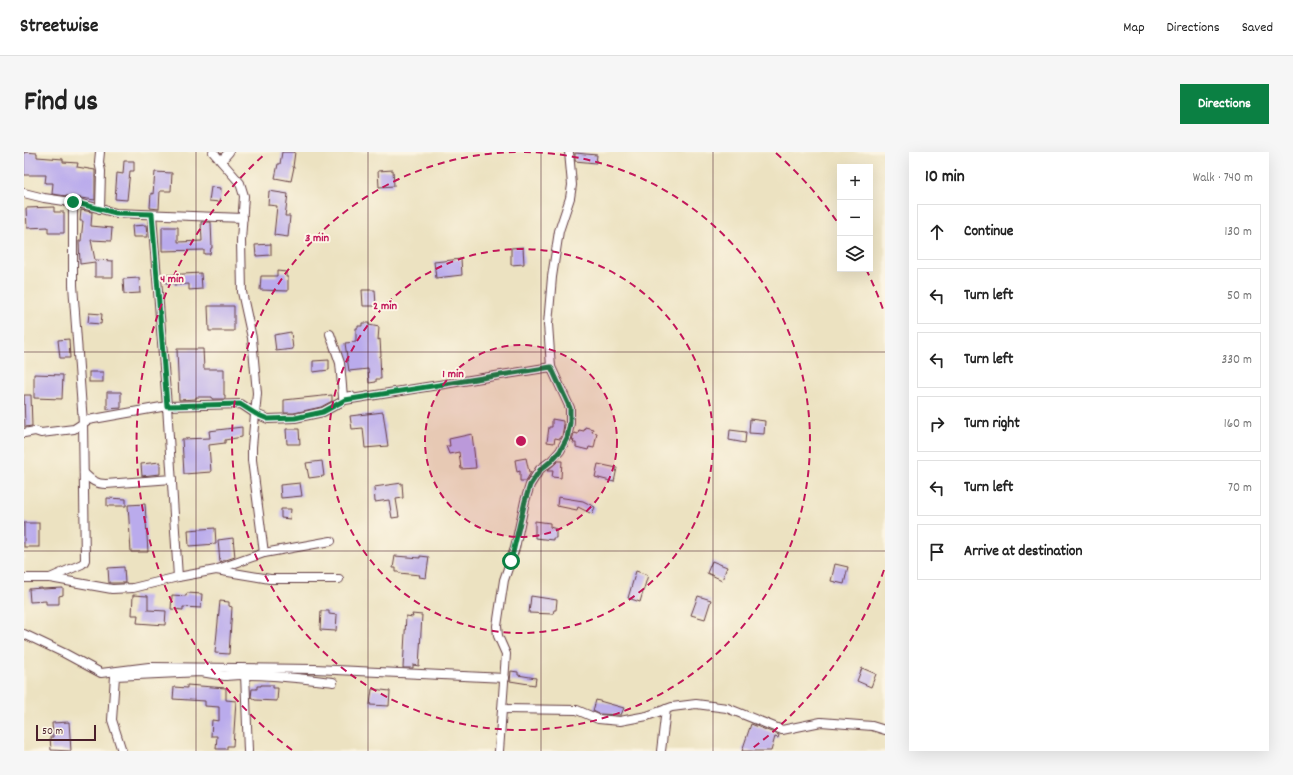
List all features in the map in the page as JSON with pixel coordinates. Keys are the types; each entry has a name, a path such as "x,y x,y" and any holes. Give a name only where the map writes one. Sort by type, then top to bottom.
{"street":[{"path":"100,152 100,209"},
{"path":"213,152 240,183 244,196 241,241 242,292 252,338 256,367 257,393 252,460 264,553"},
{"path":"221,161 229,152"},
{"path":"499,751 506,654 498,636 497,626 504,580 515,548 530,485 540,470 560,451 567,438 570,423 570,408 551,367 548,324 552,277 559,231 570,198 572,184 569,152"},
{"path":"24,193 44,198 73,202 116,213 243,218"},
{"path":"50,578 84,562 83,423 73,285 73,202"},
{"path":"152,214 167,406 178,576"},
{"path":"330,334 340,363 343,397 380,394"},
{"path":"24,433 35,431 42,433 74,429 88,420 167,406 240,404 256,414 268,419 295,418 323,412 345,400 551,367"},
{"path":"84,473 98,484 172,479"},
{"path":"24,578 50,578 112,589 133,588 178,576 216,570 264,553 331,541"},
{"path":"216,570 270,579 339,579"},
{"path":"24,634 101,673 149,667 239,668 315,669 505,678"},
{"path":"225,676 238,673 239,668"},
{"path":"122,751 112,720 115,676 201,672 225,676 245,674 333,682"},
{"path":"245,674 248,751"},
{"path":"502,709 577,710 598,719 620,721 647,716 666,709 696,704 727,708 782,730 821,722 872,726 885,730"},
{"path":"661,751 666,709"}],"building":[{"path":"24,152 37,153 37,157 63,159 63,162 78,163 77,167 95,170 95,200 52,194 53,183 45,183 46,175 24,175"},
{"path":"282,152 295,152 291,181 275,178"},
{"path":"575,153 597,155 596,163 575,161"},
{"path":"124,161 134,161 134,171 130,171 127,200 115,199 117,173 123,174"},
{"path":"393,170 394,186 379,187 378,171"},
{"path":"155,172 172,173 171,191 160,191 159,209 150,208"},
{"path":"211,187 221,188 220,202 209,201"},
{"path":"269,191 288,194 285,216 290,216 288,237 274,235 277,206 268,205"},
{"path":"54,207 54,212 64,212 64,233 48,233 48,227 27,228 26,208"},
{"path":"81,210 92,212 91,226 112,228 111,241 91,240 95,260 113,261 113,277 95,277 95,262 80,264 79,241 81,241 83,221 80,221"},
{"path":"201,222 211,222 212,248 210,254 204,254 204,250 162,251 162,227 178,227 178,242 202,241"},
{"path":"146,225 147,237 133,237 132,226"},
{"path":"271,244 271,255 256,256 255,245"},
{"path":"523,247 524,264 511,265 511,248"},
{"path":"461,259 462,275 436,278 434,262"},
{"path":"277,271 286,272 286,277 288,277 288,291 260,290 261,276 277,276"},
{"path":"201,273 202,289 189,290 189,284 174,285 173,282 166,283 166,275"},
{"path":"139,278 140,293 124,294 123,279"},
{"path":"362,290 375,290 376,306 363,306"},
{"path":"208,306 234,306 234,331 209,331"},
{"path":"89,313 102,314 101,324 88,323"},
{"path":"362,323 369,323 369,325 379,327 378,340 380,339 381,379 376,379 376,382 369,383 368,369 349,371 345,343 356,342 356,328 358,328 358,326 362,326"},
{"path":"291,332 293,349 276,351 274,335"},
{"path":"69,339 70,358 60,358 58,340"},
{"path":"177,349 203,349 204,369 224,369 225,399 196,397 196,399 179,400"},
{"path":"329,360 329,370 313,372 313,361"},
{"path":"89,372 103,372 103,382 89,382"},
{"path":"34,374 63,375 62,399 34,398"},
{"path":"107,392 121,392 121,408 107,409"},
{"path":"24,395 31,395 32,426 25,427"},
{"path":"332,395 332,401 321,407 294,413 284,413 284,400"},
{"path":"383,412 388,446 365,448 363,428 352,429 350,416"},
{"path":"552,419 563,421 564,425 562,436 560,439 555,438 554,443 547,442 549,427 552,427"},
{"path":"750,419 765,421 764,434 749,433"},
{"path":"242,427 242,437 225,440 225,443 209,445 211,472 184,474 182,439 210,438 209,431"},
{"path":"585,427 593,429 592,432 597,433 594,448 589,447 588,450 576,447 576,443 573,443 574,440 572,440 574,433 578,434 579,430 584,431"},
{"path":"286,429 299,429 300,444 287,444"},
{"path":"730,430 746,432 745,443 729,440"},
{"path":"472,434 476,468 461,469 459,452 449,454 446,446 450,446 449,439"},
{"path":"526,458 529,472 531,472 526,481 520,481 520,471 517,472 515,460"},
{"path":"322,461 324,476 309,478 306,463"},
{"path":"558,461 562,461 561,478 552,477 553,471 547,471"},
{"path":"160,462 160,474 142,476 141,464"},
{"path":"598,464 617,468 614,482 595,477"},
{"path":"300,483 302,496 281,498 280,485"},
{"path":"402,483 403,498 396,499 399,517 392,518 389,500 375,502 374,487"},
{"path":"558,497 583,501 595,507 592,514 578,507 577,510 557,506"},
{"path":"107,498 126,499 126,506 107,506"},
{"path":"145,504 148,552 131,552 128,505"},
{"path":"281,509 291,509 290,519 281,518"},
{"path":"535,521 550,523 550,527 556,529 556,538 553,538 553,540 535,538"},
{"path":"24,523 39,523 39,547 24,547"},
{"path":"215,528 216,544 189,546 188,530"},
{"path":"233,538 235,557 220,562 218,540"},
{"path":"395,556 420,558 420,556 429,557 426,578 419,577 420,575 396,572 396,568 393,568"},
{"path":"712,561 727,567 722,580 707,573"},
{"path":"835,564 848,567 844,584 831,581"},
{"path":"124,567 125,583 109,583 108,568"},
{"path":"636,571 648,575 640,602 628,598"},
{"path":"63,588 63,595 59,596 59,604 46,604 46,601 30,602 29,589"},
{"path":"187,593 202,594 201,608 183,607 183,610 171,609 172,595 186,596"},
{"path":"133,595 148,596 148,610 166,611 165,625 137,623 138,615 132,615"},
{"path":"531,596 557,600 556,610 554,610 553,614 529,613"},
{"path":"698,596 711,600 705,619 691,615"},
{"path":"220,601 229,602 229,606 232,607 229,654 215,653"},
{"path":"321,611 329,611 329,614 337,615 336,631 320,630"},
{"path":"412,614 422,615 419,666 413,665 413,668 403,668 406,616 413,617"},
{"path":"862,668 876,674 871,687 857,681"},
{"path":"511,671 518,672 518,675 536,678 535,685 510,681"},
{"path":"187,685 226,688 226,700 236,701 233,746 227,746 227,749 216,749 217,736 211,736 212,720 219,721 219,707 205,706 205,701 173,699 174,687 187,688"},
{"path":"273,685 273,688 278,688 277,701 255,700 251,697 252,689 257,689 257,686"},
{"path":"372,689 390,691 389,706 370,705"},
{"path":"596,700 624,708 621,715 599,714 593,711"},
{"path":"69,722 71,751 51,750 50,737 53,737 52,723"},
{"path":"751,724 779,735 778,738 775,737 771,751 742,751"}],"route":[{"path":"73,202 116,213 152,214 167,406 240,404 256,414 268,419 295,418 323,412 335,407 345,400 551,367 570,408 570,423 567,438 560,451 540,470 530,485 511,561"}]}
